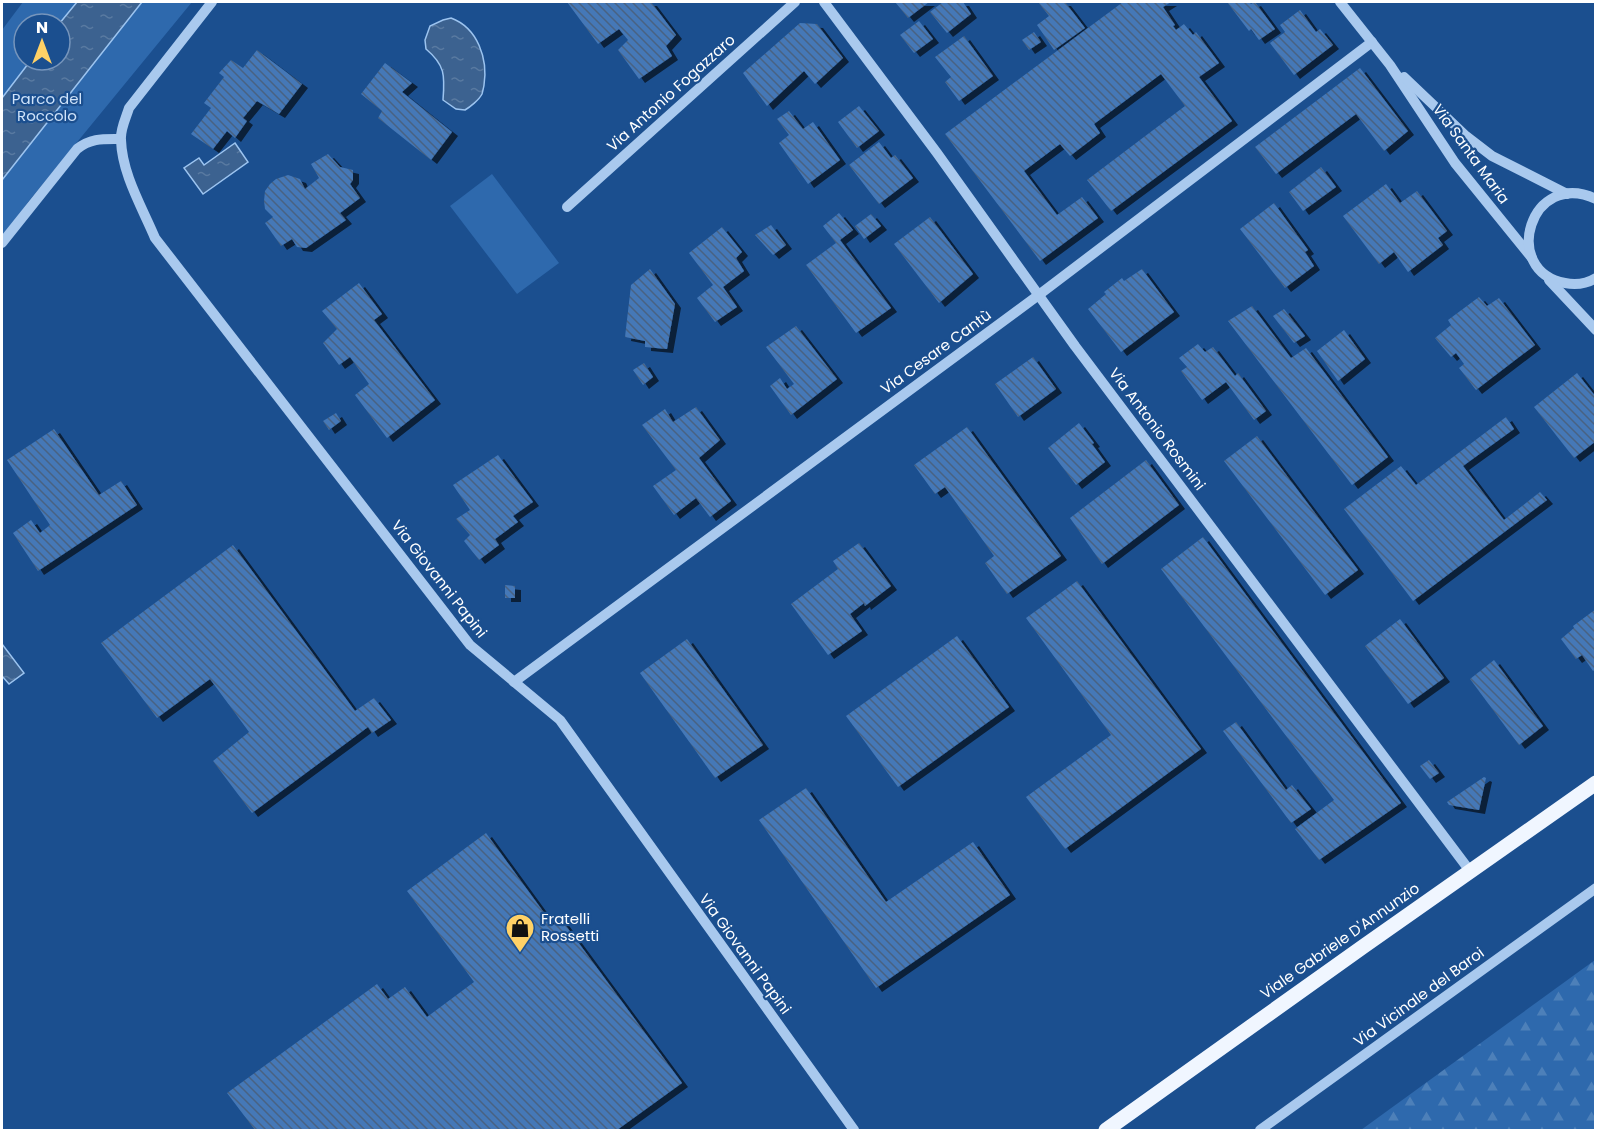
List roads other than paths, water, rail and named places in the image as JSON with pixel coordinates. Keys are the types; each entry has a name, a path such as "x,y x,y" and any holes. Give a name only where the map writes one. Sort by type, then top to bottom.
{"main road":[{"name":"Viale Gabriele D'Annunzio","path":"1106,1131 1596,783"}],"street":[{"path":"2,243 77,149 96,139 120,139 129,108 212,2"},
{"name":"Via Antonio Fogazzaro","path":"567,207 795,2"},
{"name":"Via Antonio Rosmini","path":"824,2 1040,294 1075,346 1470,871"},
{"name":"Via Santa Maria","path":"1340,2 1390,65 1455,163 1543,273 1596,330"},
{"name":"Via Cesare Cantù","path":"514,682 1040,294 1372,42"},
{"name":"Via Santa Maria","path":"1390,65 1466,136 1492,156 1567,194 1585,194 1596,199"},
{"name":"Via Giovanni Papini","path":"120,139 127,173 155,238 470,645 560,720 854,1131"},
{"path":"1532,258 1528,242 1530,225 1538,210 1551,199 1567,194"},
{"path":"1543,273 1557,281 1574,284 1596,278"},
{"name":"Via Vicinale del Baroi","path":"1260,1131 1596,888"}],"water":[{"path":"77,2 142,2 2,180 2,98 22,72 72,72 72,12 69,12"},
{"path":"451,18 468,29 474,37 484,65 482,94 465,110 456,109 443,100 442,71 437,60 426,49 425,40 430,26"},
{"path":"235,143 248,162 203,194 184,168 199,158 204,165"},
{"path":"2,644 24,673 9,684 2,676"}],"place":[{"name":"Fratelli Rossetti","path":"520,954"}],"park label":[{"name":"Parco del Roccolo","path":"47,108"}]}
